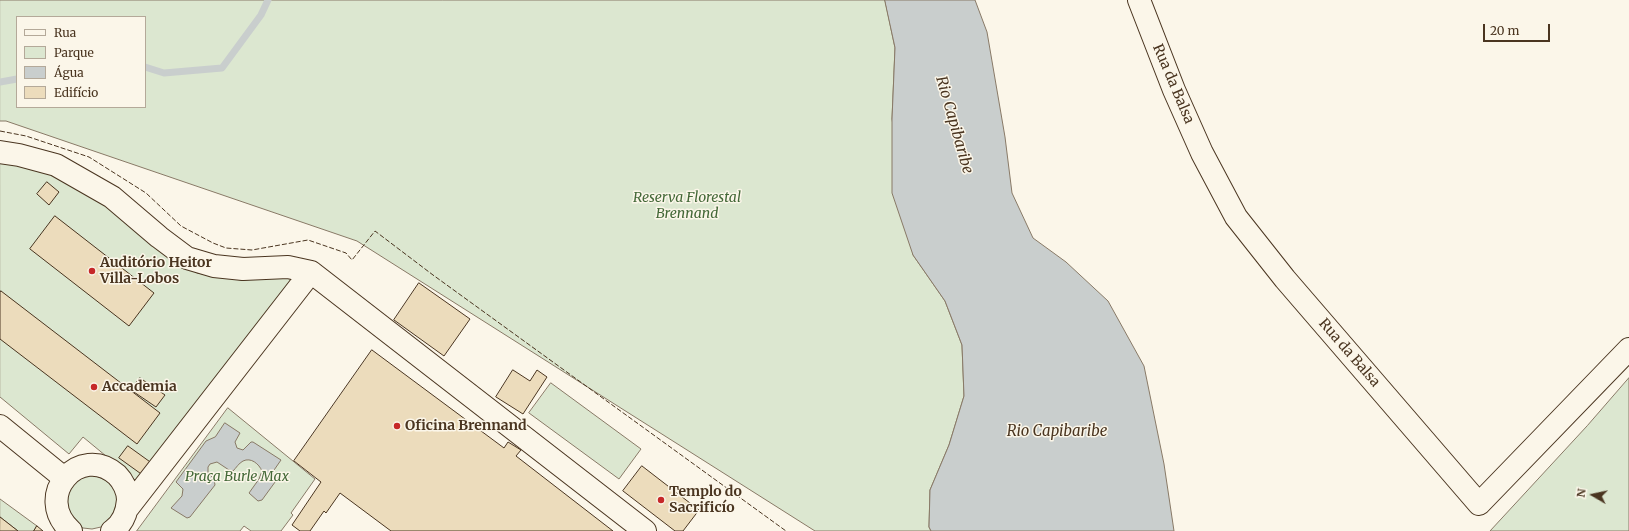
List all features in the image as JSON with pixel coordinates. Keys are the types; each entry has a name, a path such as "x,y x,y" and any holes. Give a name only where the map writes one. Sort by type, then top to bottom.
{"lane":[{"name":"Rua da Balsa","path":"1140,0 1174,90 1202,153 1236,217 1285,279 1479,504 1629,349"},
{"path":"0,152 56,164 112,197 159,237 187,258 214,266 228,268 243,269 288,267 311,272 645,531"},
{"path":"127,509 311,272"},
{"path":"0,426 64,478"},
{"path":"71,531 62,522 57,511 56,500 58,488 64,478 72,471 82,466 98,466 112,471 120,478 126,488 128,498 127,509 123,520 112,531"}],"green space":[{"name":"Reserva Florestal Brennand","path":"0,0 885,0 895,48 892,119 913,255 945,301 962,345 964,396 949,445 930,490 929,527 931,531 815,531 357,241 6,121 0,121"},
{"path":"0,161 42,167 109,203 164,250 197,273 241,280 303,276 152,494 83,437 69,454 0,397"},
{"path":"1629,378 1629,531 1490,531 1587,426"},
{"path":"551,383 641,449 619,479 529,413"},
{"name":"Praça Burle Max","path":"228,408 315,479 291,513 293,515 281,531 251,531 244,526 240,531 137,531"},
{"path":"94,475 110,482 116,489 118,507 109,523 92,529 83,528 75,524 69,517 66,492 77,478"},
{"path":"0,499 37,526 34,531 18,531 0,517"}],"water":[{"name":"Rio Capibaribe","path":"885,0 975,0 987,32 1005,137 1012,193 1033,238 1066,262 1108,301 1144,366 1164,464 1174,531 931,531 929,527 930,490 949,445 964,396 962,345 945,301 913,255 892,193 892,119 895,48"},
{"path":"225,423 240,433 235,442 237,448 243,450 251,442 253,442 281,460 272,473 278,478 262,500 258,501 249,493 259,479 262,471 257,464 246,460 240,463 233,471 217,462 210,464 208,467 208,473 214,479 215,485 190,517 187,518 171,508 182,496 183,489 176,482 206,441 215,437"}],"building":[{"path":"47,182 59,192 49,205 37,194"},
{"name":"Auditório Heitor Villa-Lobos","path":"55,216 154,293 129,326 30,249"},
{"path":"419,283 470,319 444,356 394,320"},
{"name":"Accademia","path":"1,291 160,413 137,444 0,339"},
{"name":"Oficina Brennand","path":"372,350 504,448 508,442 521,450 516,456 613,531 391,531 340,493 326,513 324,511 310,531 300,531 292,525 321,482 294,461"},
{"path":"513,370 530,381 537,370 547,377 523,414 496,397"},
{"path":"140,378 165,395 156,407 131,390"},
{"path":"128,446 153,464 144,476 119,458"},
{"name":"Templo do Sacrificío","path":"642,466 699,510 683,531 675,531 623,491"},
{"path":"0,517 18,531 0,531"},
{"path":"37,526 43,531 34,531"}],"waterway":[{"path":"146,67 164,73 222,68 261,15 268,0"},
{"path":"0,82 16,79"}],"fence":[{"path":"0,131 26,136 89,157 146,193 181,226 213,243 226,248 252,250 308,240 346,253 352,260 375,231 433,275 786,531"}],"place":[{"name":"Auditório Heitor Villa-Lobos","path":"92,271"},
{"name":"Accademia","path":"94,387"},
{"name":"Oficina Brennand","path":"397,426"},
{"name":"Templo do Sacrificío","path":"661,500"}]}
